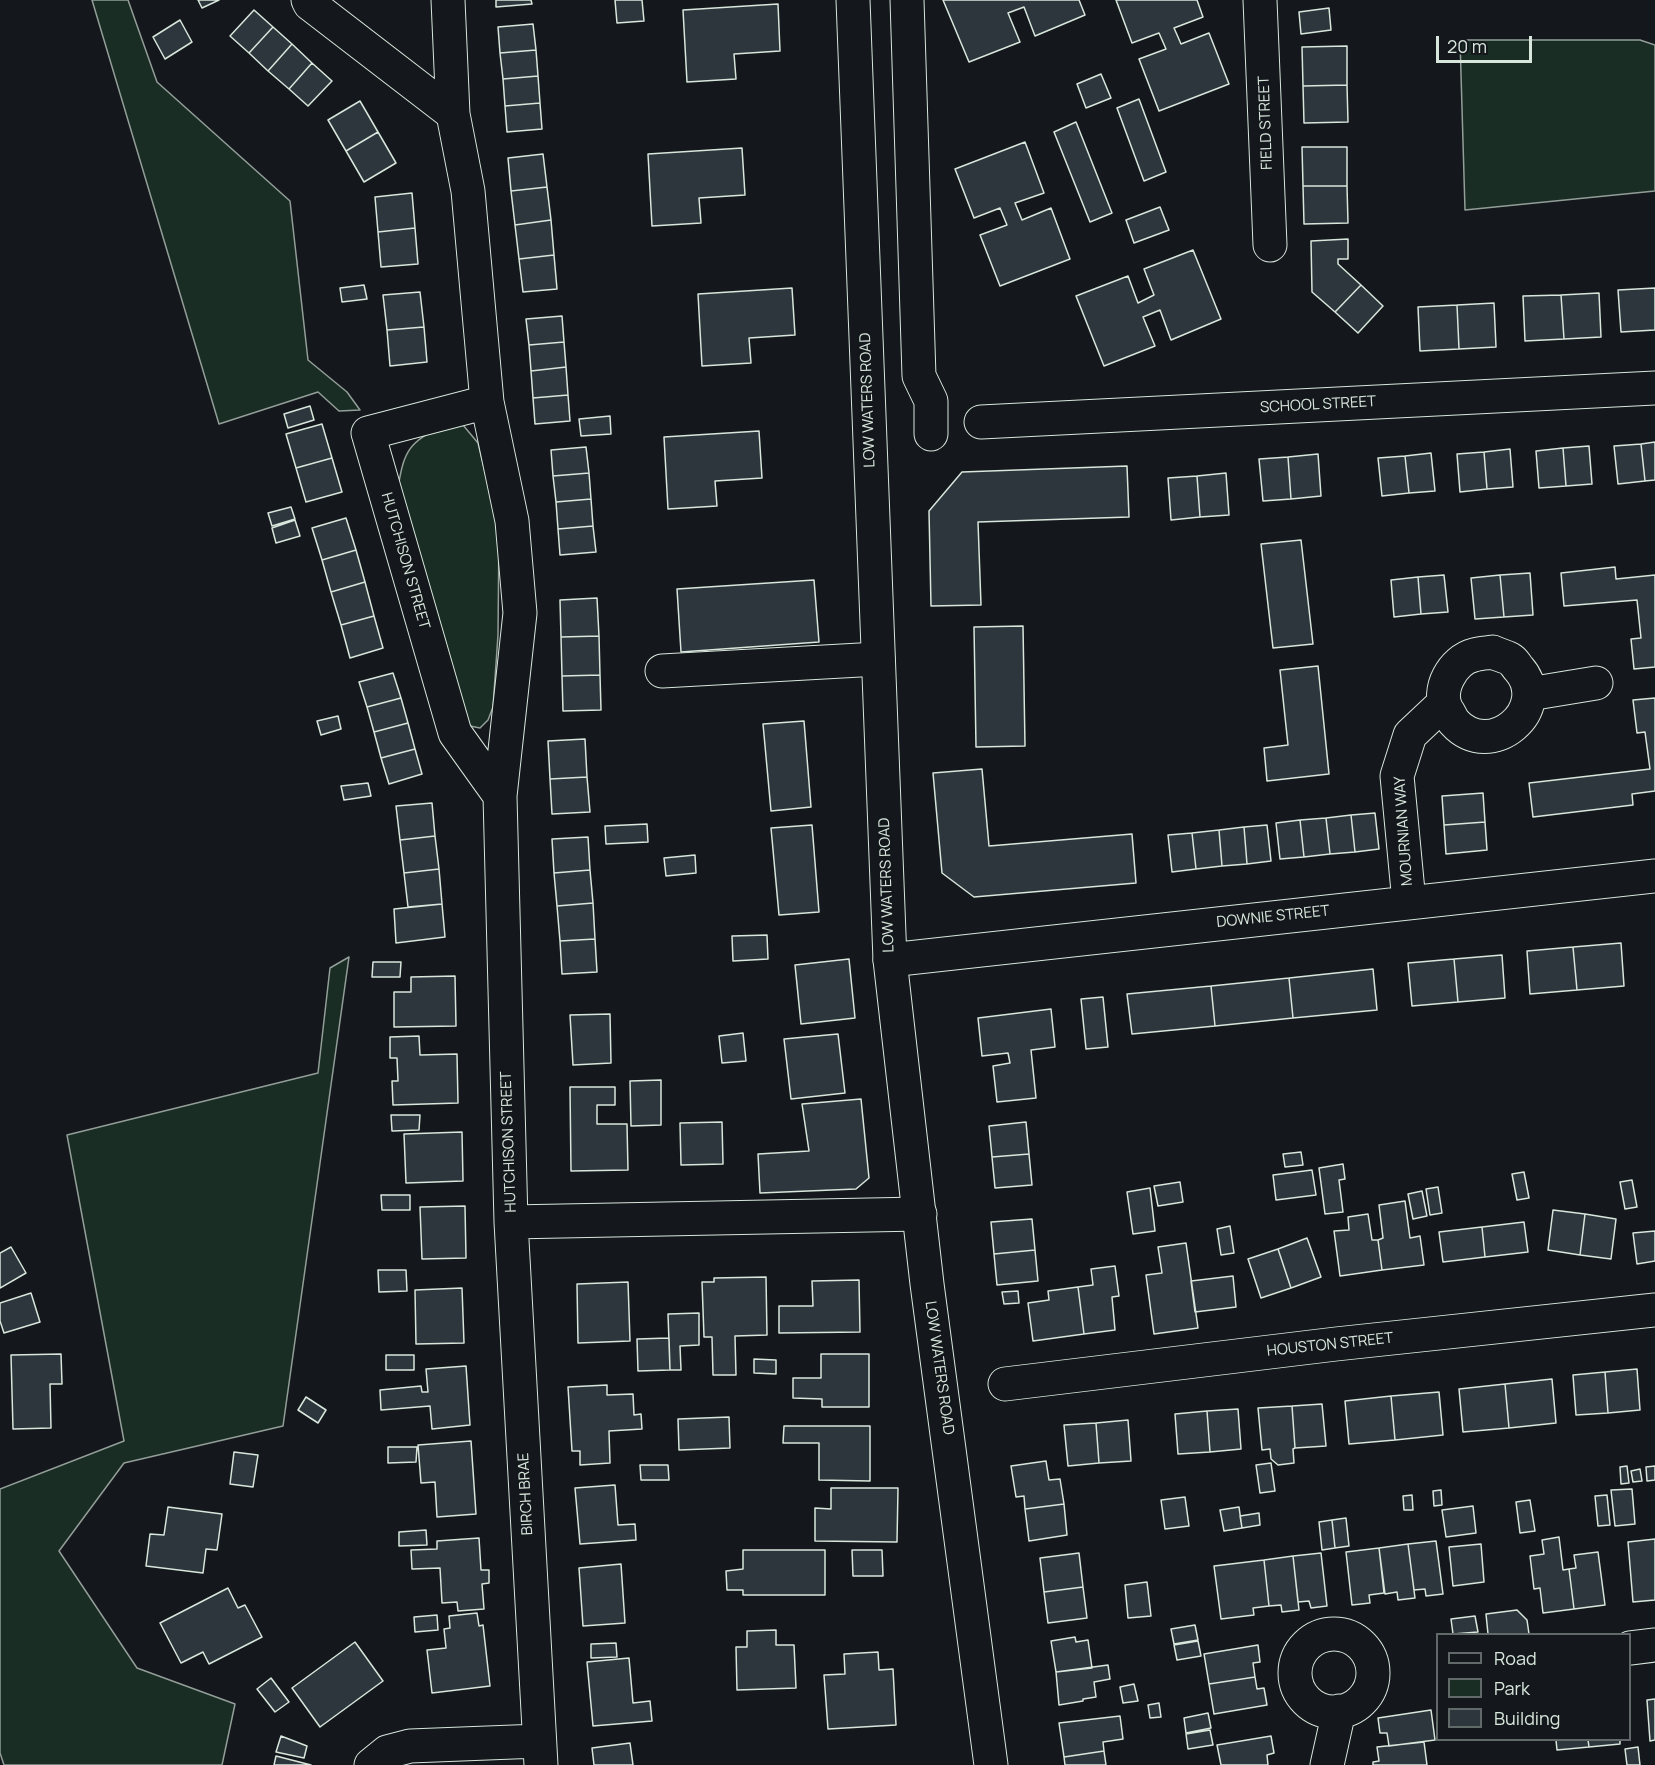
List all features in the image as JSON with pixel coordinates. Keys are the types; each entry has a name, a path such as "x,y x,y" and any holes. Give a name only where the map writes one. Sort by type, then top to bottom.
{"street":[{"path":"308,0 310,4 453,114"},
{"name":"HUTCHISON STREET","path":"448,0 453,114 468,191 487,402 512,521 520,613 500,796 512,1222 920,1214"},
{"name":"LOW WATERS ROAD","path":"853,0 890,960 927,1284 991,1765"},
{"path":"908,0 919,376 931,401 932,434"},
{"name":"FIELD STREET","path":"1260,0 1270,245"},
{"name":"SCHOOL STREET","path":"981,422 1655,388"},
{"name":"HUTCHISON STREET","path":"487,402 368,433 455,733 500,796"},
{"path":"1492,652 1512,660 1525,675 1529,693 1524,715 1510,729 1491,737 1471,734 1454,722 1444,704 1446,683 1455,666 1473,655 1492,652"},
{"path":"662,671 878,659"},
{"path":"1529,693 1596,682"},
{"name":"MOURNIAN WAY","path":"1409,902 1397,776 1410,735 1444,704"},
{"name":"DOWNIE STREET","path":"890,960 1655,876"},
{"name":"BIRCH BRAE","path":"512,1222 540,1753"},
{"name":"HOUSTON STREET","path":"1005,1384 1348,1342 1655,1310"},
{"path":"1631,1648 1655,1646"},
{"path":"1327,1765 1339,1711"},
{"path":"371,1765 387,1752 410,1746 540,1753"}],"green space":[{"path":"92,0 128,0 157,82 290,201 308,360 347,392 360,410 339,411 318,392 219,424"},
{"path":"1460,40 1640,40 1655,45 1655,191 1465,210"},
{"path":"445,425 463,425 478,443 499,530 498,635 493,707 488,720 480,728 470,726 398,488 403,465 410,449 423,437"},
{"path":"349,957 283,1426 124,1463 59,1551 137,1668 235,1704 222,1765 4,1765 0,1753 0,1489 124,1441 67,1135 318,1073 330,968"}],"building":[{"path":"198,0 219,0 202,8"},
{"path":"496,0 531,0 532,4 496,7"},
{"path":"615,0 642,0 644,21 617,23"},
{"path":"943,0 1079,0 1085,15 1035,36 1024,7 1008,13 1020,42 969,62"},
{"path":"1116,0 1197,0 1203,17 1174,28 1181,44 1209,33 1229,84 1159,111 1139,59 1166,49 1159,33 1132,43"},
{"path":"778,4 780,51 734,54 736,79 687,82 683,10"},
{"path":"1329,8 1331,30 1301,34 1299,12"},
{"path":"254,10 273,27 249,53 230,36"},
{"path":"180,20 192,42 165,59 153,37"},
{"path":"533,24 536,50 500,53 498,27"},
{"path":"273,27 292,44 268,71 249,53"},
{"path":"292,44 312,63 289,89 268,71"},
{"path":"1347,46 1347,85 1303,86 1302,47"},
{"path":"536,50 538,76 503,79 500,53"},
{"path":"312,63 332,81 308,106 289,89"},
{"path":"1101,74 1111,98 1086,108 1077,84"},
{"path":"538,76 540,103 505,106 503,79"},
{"path":"1347,85 1348,122 1304,123 1303,86"},
{"path":"1139,99 1166,172 1144,181 1117,108"},
{"path":"360,101 378,132 346,151 328,120"},
{"path":"540,103 542,129 507,132 505,106"},
{"path":"1076,122 1112,213 1090,222 1054,132"},
{"path":"378,132 396,163 364,182 346,151"},
{"path":"1025,142 1044,193 1015,203 1022,220 1051,208 1070,259 1000,286 980,235 1007,225 1000,208 974,218 955,169"},
{"path":"1302,147 1347,147 1347,186 1303,186"},
{"path":"742,148 745,195 699,198 701,223 652,226 648,154"},
{"path":"543,154 547,187 511,191 508,158"},
{"path":"1303,186 1347,186 1348,223 1304,224"},
{"path":"547,187 551,220 515,225 511,191"},
{"path":"412,193 415,228 378,232 375,197"},
{"path":"1160,207 1169,230 1134,243 1126,220"},
{"path":"551,220 554,255 519,259 515,225"},
{"path":"415,228 418,264 381,267 378,232"},
{"path":"1348,239 1348,259 1338,259 1338,264 1361,285 1335,312 1312,292 1311,241"},
{"path":"1193,250 1221,319 1171,340 1160,310 1143,317 1155,346 1104,366 1076,296 1128,276 1138,303 1154,295 1144,269"},
{"path":"554,255 557,289 523,292 519,259"},
{"path":"364,285 367,299 342,302 340,288"},
{"path":"1361,285 1383,306 1358,333 1335,312"},
{"path":"792,288 795,335 749,338 751,363 702,366 698,294"},
{"path":"1655,288 1655,330 1621,332 1618,290"},
{"path":"420,292 424,327 387,330 383,295"},
{"path":"1599,293 1601,337 1564,339 1561,295"},
{"path":"1561,295 1564,339 1525,341 1523,296"},
{"path":"1494,303 1496,347 1459,349 1457,305"},
{"path":"1457,305 1459,349 1420,351 1418,307"},
{"path":"562,316 564,342 529,345 526,319"},
{"path":"424,327 427,362 390,366 387,330"},
{"path":"564,342 566,367 531,371 529,345"},
{"path":"566,367 568,395 533,398 531,371"},
{"path":"568,395 570,421 535,424 533,398"},
{"path":"310,406 314,420 288,428 284,414"},
{"path":"610,416 611,434 581,436 579,419"},
{"path":"322,424 332,458 296,468 286,434"},
{"path":"759,431 762,478 715,481 717,506 668,509 664,437"},
{"path":"1655,442 1655,480 1645,481 1641,444"},
{"path":"1641,444 1645,481 1618,484 1614,446"},
{"path":"1589,446 1592,484 1566,486 1563,448"},
{"path":"586,447 589,473 553,476 551,450"},
{"path":"1563,448 1566,486 1539,488 1536,451"},
{"path":"1510,449 1513,487 1487,489 1484,452"},
{"path":"1484,452 1487,489 1460,492 1457,454"},
{"path":"1431,453 1435,491 1409,493 1405,456"},
{"path":"1318,454 1321,496 1291,499 1288,457"},
{"path":"1405,456 1409,493 1382,496 1378,458"},
{"path":"1288,457 1291,499 1263,501 1259,459"},
{"path":"332,458 342,492 306,502 296,468"},
{"path":"1127,466 1129,517 978,522 981,605 931,606 929,511 962,472"},
{"path":"589,473 591,499 556,502 553,476"},
{"path":"1226,473 1229,515 1200,517 1197,476"},
{"path":"1197,476 1200,517 1171,520 1168,478"},
{"path":"591,499 593,526 558,529 556,502"},
{"path":"291,507 295,519 272,526 268,513"},
{"path":"346,518 356,550 322,560 312,528"},
{"path":"295,520 300,536 276,543 272,528"},
{"path":"593,526 596,552 560,555 558,529"},
{"path":"1301,540 1313,644 1273,648 1261,544"},
{"path":"356,550 365,582 331,592 322,560"},
{"path":"1615,567 1616,579 1655,575 1655,667 1634,669 1631,639 1641,638 1637,600 1564,606 1561,573"},
{"path":"1530,573 1533,615 1504,617 1500,575"},
{"path":"1444,575 1448,612 1421,614 1418,577"},
{"path":"1500,575 1504,617 1475,619 1471,578"},
{"path":"1418,577 1421,614 1394,617 1391,580"},
{"path":"814,580 819,642 681,652 677,589"},
{"path":"365,582 374,616 341,625 331,592"},
{"path":"597,598 599,636 561,637 560,600"},
{"path":"374,616 383,648 350,658 341,625"},
{"path":"1023,626 1025,746 976,747 974,627"},
{"path":"599,636 600,675 562,676 561,637"},
{"path":"1318,666 1329,774 1267,781 1264,748 1288,745 1280,670"},
{"path":"393,673 401,698 367,707 359,682"},
{"path":"600,675 601,710 563,711 562,676"},
{"path":"401,698 408,723 374,732 367,707"},
{"path":"1655,698 1655,791 1632,794 1633,805 1533,817 1529,783 1650,769 1645,732 1637,733 1633,700"},
{"path":"338,716 341,729 321,735 317,721"},
{"path":"804,721 811,807 771,811 763,724"},
{"path":"408,723 415,749 381,758 374,732"},
{"path":"585,739 587,777 550,779 548,741"},
{"path":"415,749 422,774 389,784 381,758"},
{"path":"982,769 989,846 1132,834 1136,883 974,897 942,873 933,773"},
{"path":"587,777 590,812 552,814 550,779"},
{"path":"368,783 371,796 344,800 341,786"},
{"path":"1483,793 1485,822 1444,825 1442,796"},
{"path":"432,803 435,836 400,840 396,806"},
{"path":"1375,813 1379,849 1355,852 1351,815"},
{"path":"1351,815 1355,852 1330,854 1326,818"},
{"path":"1326,818 1330,854 1304,857 1300,820"},
{"path":"1300,820 1304,857 1280,859 1276,823"},
{"path":"1485,822 1487,850 1446,854 1444,825"},
{"path":"647,824 648,842 606,844 605,826"},
{"path":"812,825 819,912 779,915 771,828"},
{"path":"1267,825 1271,861 1247,864 1244,827"},
{"path":"1244,827 1247,864 1222,866 1219,830"},
{"path":"1219,830 1222,866 1196,869 1192,833"},
{"path":"1192,833 1196,869 1172,872 1168,835"},
{"path":"435,836 439,869 404,873 400,840"},
{"path":"588,837 590,870 554,873 552,839"},
{"path":"695,855 696,873 666,876 664,858"},
{"path":"439,869 442,904 408,907 404,873"},
{"path":"590,870 593,903 557,906 554,873"},
{"path":"593,903 595,939 560,941 557,906"},
{"path":"442,904 445,937 396,943 394,909"},
{"path":"767,935 768,959 733,961 732,936"},
{"path":"595,939 597,972 562,974 560,941"},
{"path":"1621,943 1624,986 1577,990 1573,947"},
{"path":"1573,947 1577,990 1530,994 1527,951"},
{"path":"1502,955 1505,998 1458,1002 1454,959"},
{"path":"849,959 855,1018 801,1024 795,965"},
{"path":"1454,959 1458,1002 1412,1006 1408,963"},
{"path":"373,962 401,962 400,977 372,977"},
{"path":"1373,969 1377,1010 1293,1018 1289,978"},
{"path":"455,976 456,1026 394,1027 394,992 411,992 411,977"},
{"path":"1289,978 1293,1018 1215,1026 1211,986"},
{"path":"1211,986 1215,1026 1132,1034 1127,994"},
{"path":"1103,997 1108,1047 1086,1049 1081,999"},
{"path":"1051,1009 1055,1047 1031,1050 1036,1098 997,1102 993,1066 1010,1063 1008,1053 982,1056 978,1018"},
{"path":"610,1014 611,1063 573,1065 570,1015"},
{"path":"743,1033 746,1061 722,1063 719,1036"},
{"path":"838,1034 845,1093 791,1099 784,1039"},
{"path":"419,1036 420,1055 457,1054 458,1103 393,1105 392,1081 398,1081 397,1058 390,1058 390,1037"},
{"path":"661,1080 661,1125 631,1126 630,1081"},
{"path":"570,1087 615,1087 615,1105 597,1105 597,1124 627,1124 628,1170 571,1171"},
{"path":"861,1099 869,1178 856,1189 760,1193 758,1154 809,1151 802,1104"},
{"path":"391,1115 420,1115 419,1130 392,1131"},
{"path":"722,1122 723,1164 681,1165 680,1123"},
{"path":"1026,1122 1029,1154 992,1157 989,1126"},
{"path":"462,1132 463,1181 406,1183 404,1134"},
{"path":"1301,1152 1303,1165 1285,1167 1283,1154"},
{"path":"1029,1154 1032,1185 995,1188 992,1157"},
{"path":"1343,1164 1345,1179 1339,1180 1343,1212 1325,1214 1319,1168"},
{"path":"1312,1170 1316,1195 1276,1200 1273,1175"},
{"path":"1524,1172 1529,1198 1517,1200 1512,1174"},
{"path":"1632,1180 1637,1207 1625,1209 1620,1182"},
{"path":"1180,1182 1183,1202 1158,1206 1154,1186"},
{"path":"1438,1187 1442,1213 1430,1215 1426,1189"},
{"path":"1150,1188 1155,1231 1133,1234 1127,1192"},
{"path":"1422,1191 1427,1216 1413,1219 1408,1194"},
{"path":"381,1195 410,1195 410,1210 382,1210"},
{"path":"1405,1201 1410,1238 1420,1236 1424,1265 1382,1270 1378,1240 1383,1238 1379,1205"},
{"path":"465,1206 466,1258 422,1259 420,1207"},
{"path":"1553,1210 1585,1214 1580,1255 1548,1250"},
{"path":"1368,1214 1372,1240 1378,1240 1382,1270 1340,1276 1334,1231 1349,1230 1348,1217"},
{"path":"1585,1214 1616,1219 1611,1259 1580,1255"},
{"path":"1032,1219 1035,1250 994,1254 991,1222"},
{"path":"1524,1222 1528,1252 1485,1257 1482,1227"},
{"path":"1230,1226 1234,1253 1221,1255 1217,1229"},
{"path":"1482,1227 1485,1257 1443,1262 1439,1232"},
{"path":"1655,1231 1655,1261 1637,1264 1633,1233"},
{"path":"1307,1238 1321,1277 1291,1288 1278,1249"},
{"path":"1186,1243 1198,1328 1154,1334 1146,1275 1162,1273 1158,1247"},
{"path":"11,1247 26,1273 0,1288 0,1253"},
{"path":"1278,1249 1291,1288 1261,1298 1248,1259"},
{"path":"1035,1250 1038,1281 997,1285 994,1254"},
{"path":"1115,1266 1119,1296 1112,1297 1115,1330 1084,1334 1078,1287 1093,1285 1091,1269"},
{"path":"378,1270 406,1270 407,1291 379,1292"},
{"path":"1233,1276 1236,1307 1195,1312 1191,1281"},
{"path":"766,1277 767,1335 735,1336 736,1375 713,1375 712,1337 704,1337 702,1282 714,1282 714,1278"},
{"path":"859,1280 860,1332 779,1333 779,1306 813,1306 812,1281"},
{"path":"628,1282 630,1341 578,1343 577,1284"},
{"path":"1078,1287 1084,1334 1033,1341 1028,1303 1049,1300 1048,1291"},
{"path":"462,1288 464,1343 416,1344 415,1290"},
{"path":"1018,1291 1019,1303 1004,1304 1002,1292"},
{"path":"31,1293 40,1322 4,1333 0,1321 0,1303"},
{"path":"699,1313 699,1345 680,1346 681,1370 670,1370 668,1314"},
{"path":"669,1338 670,1370 638,1371 637,1339"},
{"path":"61,1354 62,1384 50,1384 51,1428 13,1429 11,1355"},
{"path":"821,1354 869,1354 869,1407 822,1407 822,1399 793,1398 793,1378 821,1378"},
{"path":"386,1355 414,1355 414,1370 386,1370"},
{"path":"754,1359 776,1360 776,1374 754,1373"},
{"path":"466,1366 470,1425 432,1429 430,1406 381,1410 380,1390 421,1386 422,1392 428,1392 426,1369"},
{"path":"1637,1369 1640,1410 1608,1413 1605,1372"},
{"path":"1605,1372 1608,1413 1576,1415 1573,1375"},
{"path":"1552,1379 1556,1423 1509,1428 1505,1384"},
{"path":"1505,1384 1509,1428 1463,1432 1459,1389"},
{"path":"607,1385 607,1395 633,1394 634,1415 641,1414 642,1429 609,1431 610,1463 580,1465 580,1451 572,1451 568,1387"},
{"path":"1439,1392 1443,1435 1395,1440 1391,1396"},
{"path":"1391,1396 1395,1440 1349,1444 1345,1401"},
{"path":"306,1397 326,1410 318,1423 298,1410"},
{"path":"1322,1404 1326,1446 1295,1448 1292,1406"},
{"path":"1292,1406 1294,1463 1278,1465 1271,1459 1270,1449 1262,1450 1258,1408"},
{"path":"1238,1409 1241,1449 1210,1452 1207,1411"},
{"path":"1207,1411 1210,1452 1178,1454 1175,1414"},
{"path":"729,1417 730,1448 679,1450 678,1419"},
{"path":"1128,1420 1131,1461 1099,1463 1096,1423"},
{"path":"1096,1423 1099,1463 1068,1466 1064,1425"},
{"path":"784,1426 870,1426 870,1481 819,1480 819,1443 783,1443"},
{"path":"471,1441 476,1514 437,1517 435,1482 421,1483 418,1445"},
{"path":"388,1447 417,1447 416,1462 388,1463"},
{"path":"234,1452 258,1455 253,1487 230,1484"},
{"path":"1046,1461 1049,1480 1060,1479 1064,1504 1025,1509 1024,1496 1016,1497 1011,1466"},
{"path":"1271,1463 1275,1491 1260,1493 1256,1465"},
{"path":"640,1465 668,1465 669,1480 641,1480"},
{"path":"1627,1466 1629,1483 1621,1484 1620,1467"},
{"path":"1655,1466 1655,1480 1647,1481 1646,1467"},
{"path":"1640,1469 1642,1481 1633,1482 1631,1471"},
{"path":"615,1485 618,1525 635,1524 636,1540 580,1544 575,1488"},
{"path":"831,1488 898,1488 897,1542 815,1541 815,1508 831,1509"},
{"path":"1632,1489 1635,1524 1615,1526 1611,1490"},
{"path":"1441,1490 1442,1505 1434,1506 1433,1491"},
{"path":"1412,1495 1413,1510 1404,1510 1403,1496"},
{"path":"1607,1495 1610,1525 1598,1526 1595,1496"},
{"path":"1185,1497 1189,1526 1165,1529 1161,1500"},
{"path":"1530,1500 1535,1531 1520,1533 1516,1502"},
{"path":"1064,1504 1067,1535 1029,1541 1025,1509"},
{"path":"1473,1506 1476,1533 1446,1537 1442,1510"},
{"path":"168,1507 222,1514 217,1550 206,1549 203,1573 146,1566 150,1534 164,1535"},
{"path":"1239,1507 1242,1528 1224,1531 1220,1510"},
{"path":"1259,1513 1260,1525 1242,1528 1240,1516"},
{"path":"1346,1518 1349,1546 1335,1548 1332,1520"},
{"path":"1332,1520 1335,1548 1322,1550 1319,1522"},
{"path":"426,1530 427,1545 399,1546 399,1532"},
{"path":"1559,1537 1563,1570 1569,1569 1574,1609 1543,1613 1540,1588 1534,1589 1530,1556 1544,1554 1542,1540"},
{"path":"479,1538 481,1570 489,1570 489,1583 482,1584 484,1609 458,1611 457,1602 442,1603 440,1568 412,1569 411,1550 437,1549 437,1541"},
{"path":"1655,1539 1655,1600 1633,1602 1628,1542"},
{"path":"1436,1541 1443,1594 1426,1596 1425,1589 1414,1590 1408,1544"},
{"path":"1408,1544 1415,1598 1398,1600 1397,1592 1385,1594 1379,1548"},
{"path":"1481,1544 1484,1582 1453,1586 1449,1547"},
{"path":"1379,1548 1384,1593 1369,1595 1370,1603 1352,1605 1346,1552"},
{"path":"743,1550 825,1550 825,1595 743,1595 743,1590 727,1590 726,1571 743,1569"},
{"path":"852,1550 882,1550 883,1576 853,1576"},
{"path":"1598,1552 1605,1605 1574,1609 1569,1569 1576,1568 1574,1555"},
{"path":"1079,1553 1083,1587 1044,1592 1040,1558"},
{"path":"1321,1553 1327,1606 1311,1608 1309,1601 1298,1602 1293,1556"},
{"path":"1293,1556 1299,1610 1282,1612 1281,1605 1269,1606 1264,1560"},
{"path":"1264,1560 1269,1606 1253,1608 1254,1615 1221,1619 1214,1566"},
{"path":"621,1564 625,1623 583,1626 579,1568"},
{"path":"1147,1582 1151,1616 1128,1618 1125,1585"},
{"path":"1083,1587 1087,1618 1048,1623 1044,1592"},
{"path":"228,1588 238,1608 245,1605 262,1637 209,1664 203,1652 181,1663 160,1623"},
{"path":"1517,1610 1527,1620 1529,1633 1488,1633 1486,1614"},
{"path":"477,1613 479,1626 483,1625 490,1686 432,1693 427,1650 446,1648 444,1629 450,1628 449,1616"},
{"path":"437,1615 438,1630 415,1632 414,1617"},
{"path":"1475,1616 1478,1632 1453,1633 1451,1619"},
{"path":"1195,1625 1198,1640 1174,1644 1171,1629"},
{"path":"776,1630 776,1645 794,1645 796,1688 737,1690 736,1647 747,1647 747,1631"},
{"path":"1075,1637 1076,1642 1088,1640 1092,1668 1056,1672 1051,1641"},
{"path":"1198,1641 1201,1656 1177,1660 1174,1645"},
{"path":"355,1642 383,1681 320,1727 292,1688"},
{"path":"616,1643 617,1657 591,1658 591,1644"},
{"path":"1258,1645 1260,1662 1253,1663 1255,1677 1209,1684 1204,1654"},
{"path":"878,1652 879,1670 893,1669 896,1725 828,1729 824,1675 845,1674 844,1654"},
{"path":"629,1658 633,1703 650,1701 652,1721 593,1726 587,1662"},
{"path":"1108,1665 1110,1679 1094,1682 1096,1697 1059,1705 1056,1672"},
{"path":"1255,1677 1257,1689 1264,1688 1267,1705 1214,1714 1209,1684"},
{"path":"271,1678 289,1702 275,1712 257,1689"},
{"path":"1134,1684 1138,1701 1123,1703 1120,1687"},
{"path":"1655,1699 1655,1740 1650,1741 1647,1700"},
{"path":"1159,1703 1161,1717 1150,1718 1148,1705"},
{"path":"1431,1710 1435,1740 1389,1746 1387,1733 1380,1733 1378,1718"},
{"path":"1208,1713 1211,1728 1186,1733 1184,1718"},
{"path":"1120,1716 1123,1739 1103,1742 1104,1751 1064,1757 1059,1723"},
{"path":"1210,1730 1213,1745 1188,1749 1186,1734"},
{"path":"281,1736 307,1746 304,1758 276,1752"},
{"path":"1271,1736 1274,1753 1267,1755 1268,1765 1221,1765 1217,1745"},
{"path":"1556,1741 1588,1741 1589,1747 1557,1750"},
{"path":"1588,1741 1620,1741 1620,1744 1589,1747"},
{"path":"1424,1742 1427,1765 1373,1765 1373,1762 1379,1761 1377,1747"},
{"path":"630,1743 633,1765 594,1765 592,1748"},
{"path":"1638,1747 1640,1765 1627,1765 1625,1749"},
{"path":"1104,1751 1106,1765 1065,1765 1064,1757"},
{"path":"276,1756 311,1765 274,1765"}]}
